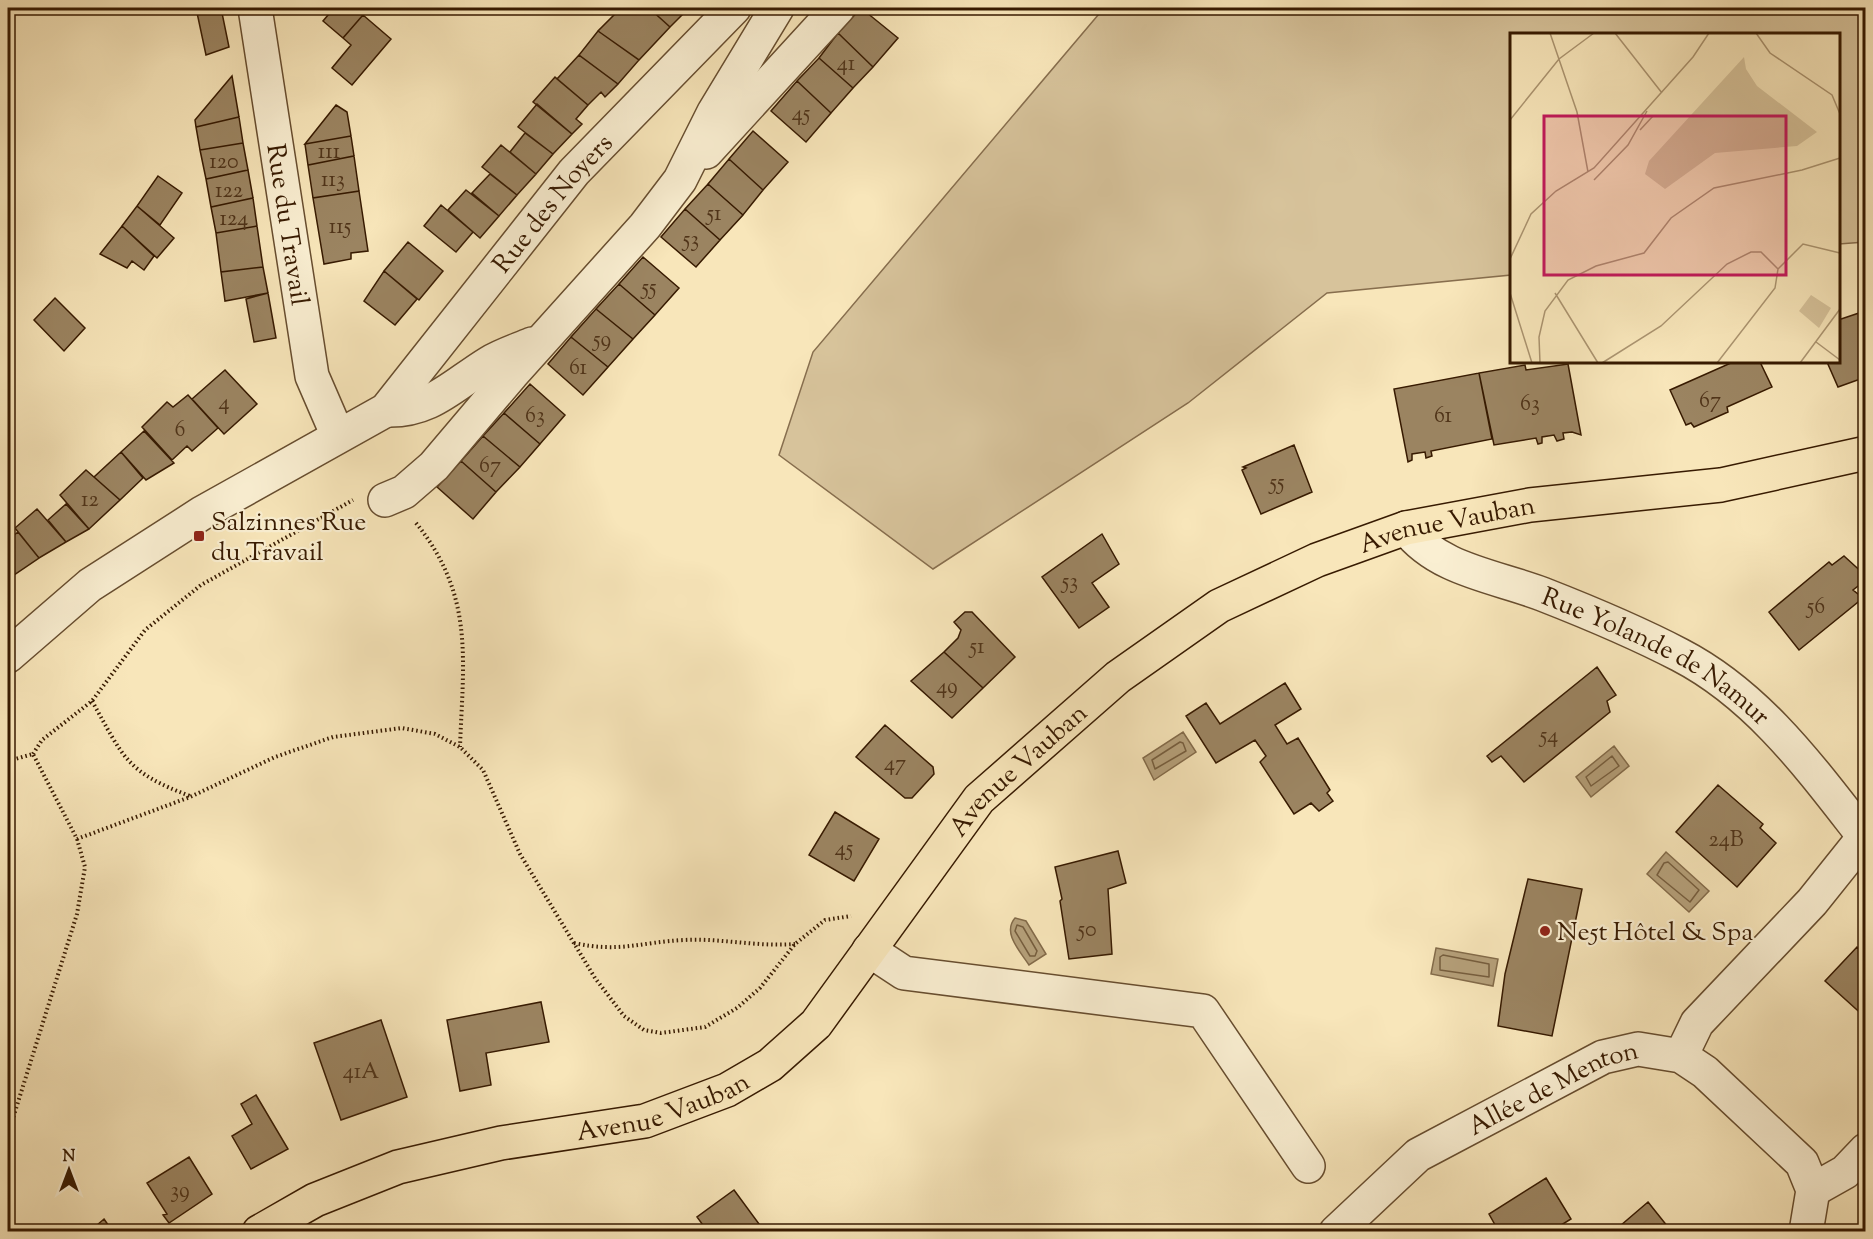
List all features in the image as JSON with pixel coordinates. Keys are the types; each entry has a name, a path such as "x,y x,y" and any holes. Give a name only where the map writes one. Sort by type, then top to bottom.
{"main road":[{"name":"Avenue Vauban","path":"259,1232 315,1200 398,1167 501,1143 645,1121 727,1090 770,1065 816,1024 979,799 1118,677 1219,606 1317,560 1406,528 1530,505 1721,485 1866,453"}],"street":[{"name":"Rue du Travail","path":"255,8 312,376 338,436"},
{"name":"Rue des Noyers","path":"8,656 90,585 202,513 386,410 574,172 734,8"},
{"name":"Rue des Noyers","path":"680,180 714,112 777,8"},
{"name":"Rue des Noyers","path":"385,500 404,492 434,465 645,226 680,180 838,8"},
{"name":"Rue des Noyers","path":"386,410 404,411 431,402 491,362 543,340"},
{"name":"Rue Yolande de Namur","path":"1406,528 1419,545 1440,559 1542,594 1681,655 1715,676 1771,722 1865,838"},
{"path":"1681,1056 1697,1023 1812,902 1865,838"},
{"path":"869,950 904,973 1203,1011 1308,1166"},
{"name":"Allée de Menton","path":"1336,1232 1418,1155 1603,1057 1638,1050 1681,1056 1705,1072 1802,1163 1813,1190"},
{"path":"1806,1232 1813,1190 1845,1172 1866,1150"}],"path":[{"path":"8,761 33,754 42,740 92,701 145,630 201,585 369,491 409,514 432,543 457,602 464,638 460,747"},
{"path":"92,701 131,766 157,784 190,796"},
{"path":"77,839 190,796 275,757 333,737 402,728 435,734 460,747 483,770 520,854 573,943 595,978 624,1016 644,1030 662,1033 705,1027 738,1008 760,988 795,944 825,920 859,914 890,921"},
{"path":"8,1134 77,914 85,867 77,839 33,754"},
{"path":"573,943 603,949 682,940 761,945 795,944"}],"shaded area":[{"path":"1104,8 1865,8 1865,242 1840,244 1840,33 1510,33 1510,275 1327,293 1188,403 933,569 779,455 813,352"}],"water":[{"path":"1183,732 1196,752 1154,780 1143,758"},
{"path":"1614,746 1629,766 1591,797 1576,777"},
{"path":"1666,852 1709,891 1689,912 1647,874"},
{"path":"1015,918 1026,921 1046,954 1029,965 1011,936 1011,924"},
{"path":"1436,948 1498,959 1493,986 1431,974"}],"building":[{"path":"196,8 221,8 229,47 206,55"},
{"path":"334,8 369,8 343,38 323,21"},
{"path":"621,8 649,8 670,27 639,60 598,31"},
{"path":"649,8 689,8 670,27"},
{"path":"861,8 898,38 873,67 838,33"},
{"path":"363,15 391,39 352,85 332,68 351,45 343,38"},
{"path":"598,31 639,60 618,84 579,55"},
{"path":"838,33 873,67 853,88 819,58"},
{"path":"579,55 618,84 605,97 601,92 588,105 557,79"},
{"path":"819,58 853,88 831,113 797,81"},
{"path":"232,76 239,117 196,127 195,120"},
{"path":"555,77 588,105 576,119 582,124 572,134 533,102"},
{"path":"797,81 831,113 806,142 771,111"},
{"path":"537,104 572,134 553,154 518,127"},
{"path":"336,105 347,112 351,136 305,144"},
{"path":"239,117 243,143 200,150 196,127"},
{"path":"753,131 788,162 763,190 729,159"},
{"path":"525,133 553,154 536,174 510,152"},
{"path":"351,136 354,156 308,165 305,144"},
{"path":"243,143 248,170 206,179 200,150"},
{"path":"501,145 536,174 517,195 482,167"},
{"path":"354,156 359,191 313,198 308,165"},
{"path":"729,159 763,190 743,215 708,184"},
{"path":"248,170 253,198 211,207 206,179"},
{"path":"490,174 517,195 499,216 472,193"},
{"path":"158,176 182,193 160,225 137,206"},
{"path":"708,184 743,215 720,240 685,209"},
{"path":"466,190 499,216 480,238 448,210"},
{"path":"359,191 368,251 351,253 351,259 324,264 313,198"},
{"path":"253,198 257,226 216,233 211,207"},
{"path":"441,205 473,232 456,252 424,226"},
{"path":"137,206 174,238 157,258 122,226"},
{"path":"685,209 720,240 696,267 661,237"},
{"path":"122,226 154,256 144,270 132,261 127,268 100,254"},
{"path":"257,226 263,267 221,272 216,233"},
{"path":"408,242 443,271 419,300 384,271"},
{"path":"643,257 679,288 655,315 619,284"},
{"path":"263,267 268,293 225,301 221,272"},
{"path":"384,271 417,299 395,325 364,301"},
{"path":"619,284 655,315 633,339 596,309"},
{"path":"268,293 276,338 254,342 246,299"},
{"path":"55,298 85,328 64,351 34,320"},
{"path":"596,309 633,339 608,367 571,337"},
{"path":"1859,313 1866,327 1866,377 1838,387 1827,363 1840,363 1840,319"},
{"path":"571,337 608,367 583,395 548,364"},
{"path":"1731,363 1760,363 1772,387 1727,407 1728,412 1694,427 1691,423 1686,425 1670,390"},
{"path":"1568,364 1581,435 1572,432 1563,433 1564,439 1557,441 1554,435 1542,437 1542,443 1538,444 1536,438 1494,445 1479,373 1525,365 1526,370"},
{"path":"225,370 257,404 224,434 192,399"},
{"path":"1479,373 1492,439 1431,451 1432,456 1426,458 1425,452 1412,454 1412,460 1408,462 1394,389"},
{"path":"530,384 565,415 540,444 504,413"},
{"path":"188,395 218,428 192,451 187,446 172,460 142,427 167,402 173,407"},
{"path":"504,413 540,444 520,467 483,436"},
{"path":"144,431 174,463 146,480 121,452"},
{"path":"483,436 520,467 496,492 461,461"},
{"path":"1294,445 1312,492 1261,514 1242,470 1246,468 1243,467"},
{"path":"121,452 143,478 120,500 94,477"},
{"path":"461,461 496,492 473,519 437,487"},
{"path":"86,470 120,500 89,529 60,495"},
{"path":"66,504 89,529 66,542 48,520"},
{"path":"37,509 66,542 39,558 15,528"},
{"path":"18,532 39,558 8,579 8,540"},
{"path":"1102,534 1119,564 1092,583 1109,607 1079,628 1042,577"},
{"path":"1844,556 1866,576 1866,580 1853,590 1863,598 1799,650 1769,612 1829,562 1832,565"},
{"path":"965,612 972,612 1015,657 983,688 944,652 958,638 961,630 954,622"},
{"path":"944,652 983,688 952,718 911,681"},
{"path":"1597,667 1616,695 1607,701 1610,712 1524,782 1501,756 1492,762 1487,756"},
{"path":"1285,683 1301,709 1275,725 1287,744 1298,738 1330,790 1327,793 1333,801 1319,811 1311,803 1294,814 1260,762 1266,756 1255,740 1216,763 1186,716 1206,703 1220,724"},
{"path":"885,725 933,767 934,774 912,798 905,798 856,757"},
{"path":"1718,785 1763,824 1760,828 1776,843 1737,887 1676,832"},
{"path":"835,812 879,839 854,881 809,855"},
{"path":"1118,851 1126,883 1108,889 1112,954 1069,959 1060,901 1062,899 1055,867"},
{"name":"Ne5t Hôtel & Spa","path":"1528,879 1582,889 1552,1036 1498,1026 1505,974"},
{"path":"1857,947 1866,955 1866,1018 1825,981"},
{"path":"541,1002 549,1042 486,1053 491,1085 460,1091 447,1020"},
{"path":"381,1020 407,1097 341,1120 314,1043"},
{"path":"256,1095 288,1149 251,1169 232,1136 252,1124 241,1104"},
{"path":"189,1157 212,1194 169,1223 163,1215 167,1214 147,1183"},
{"path":"1546,1178 1571,1219 1550,1232 1499,1232 1489,1214"},
{"path":"734,1190 765,1232 708,1232 697,1217"},
{"path":"1648,1202 1672,1232 1613,1232"},
{"path":"104,1219 113,1232 89,1232"}],"place":[{"name":"Salzinnes Rue du Travail","path":"199,536"},
{"name":"Ne5t Hôtel & Spa","path":"1545,931"}]}
